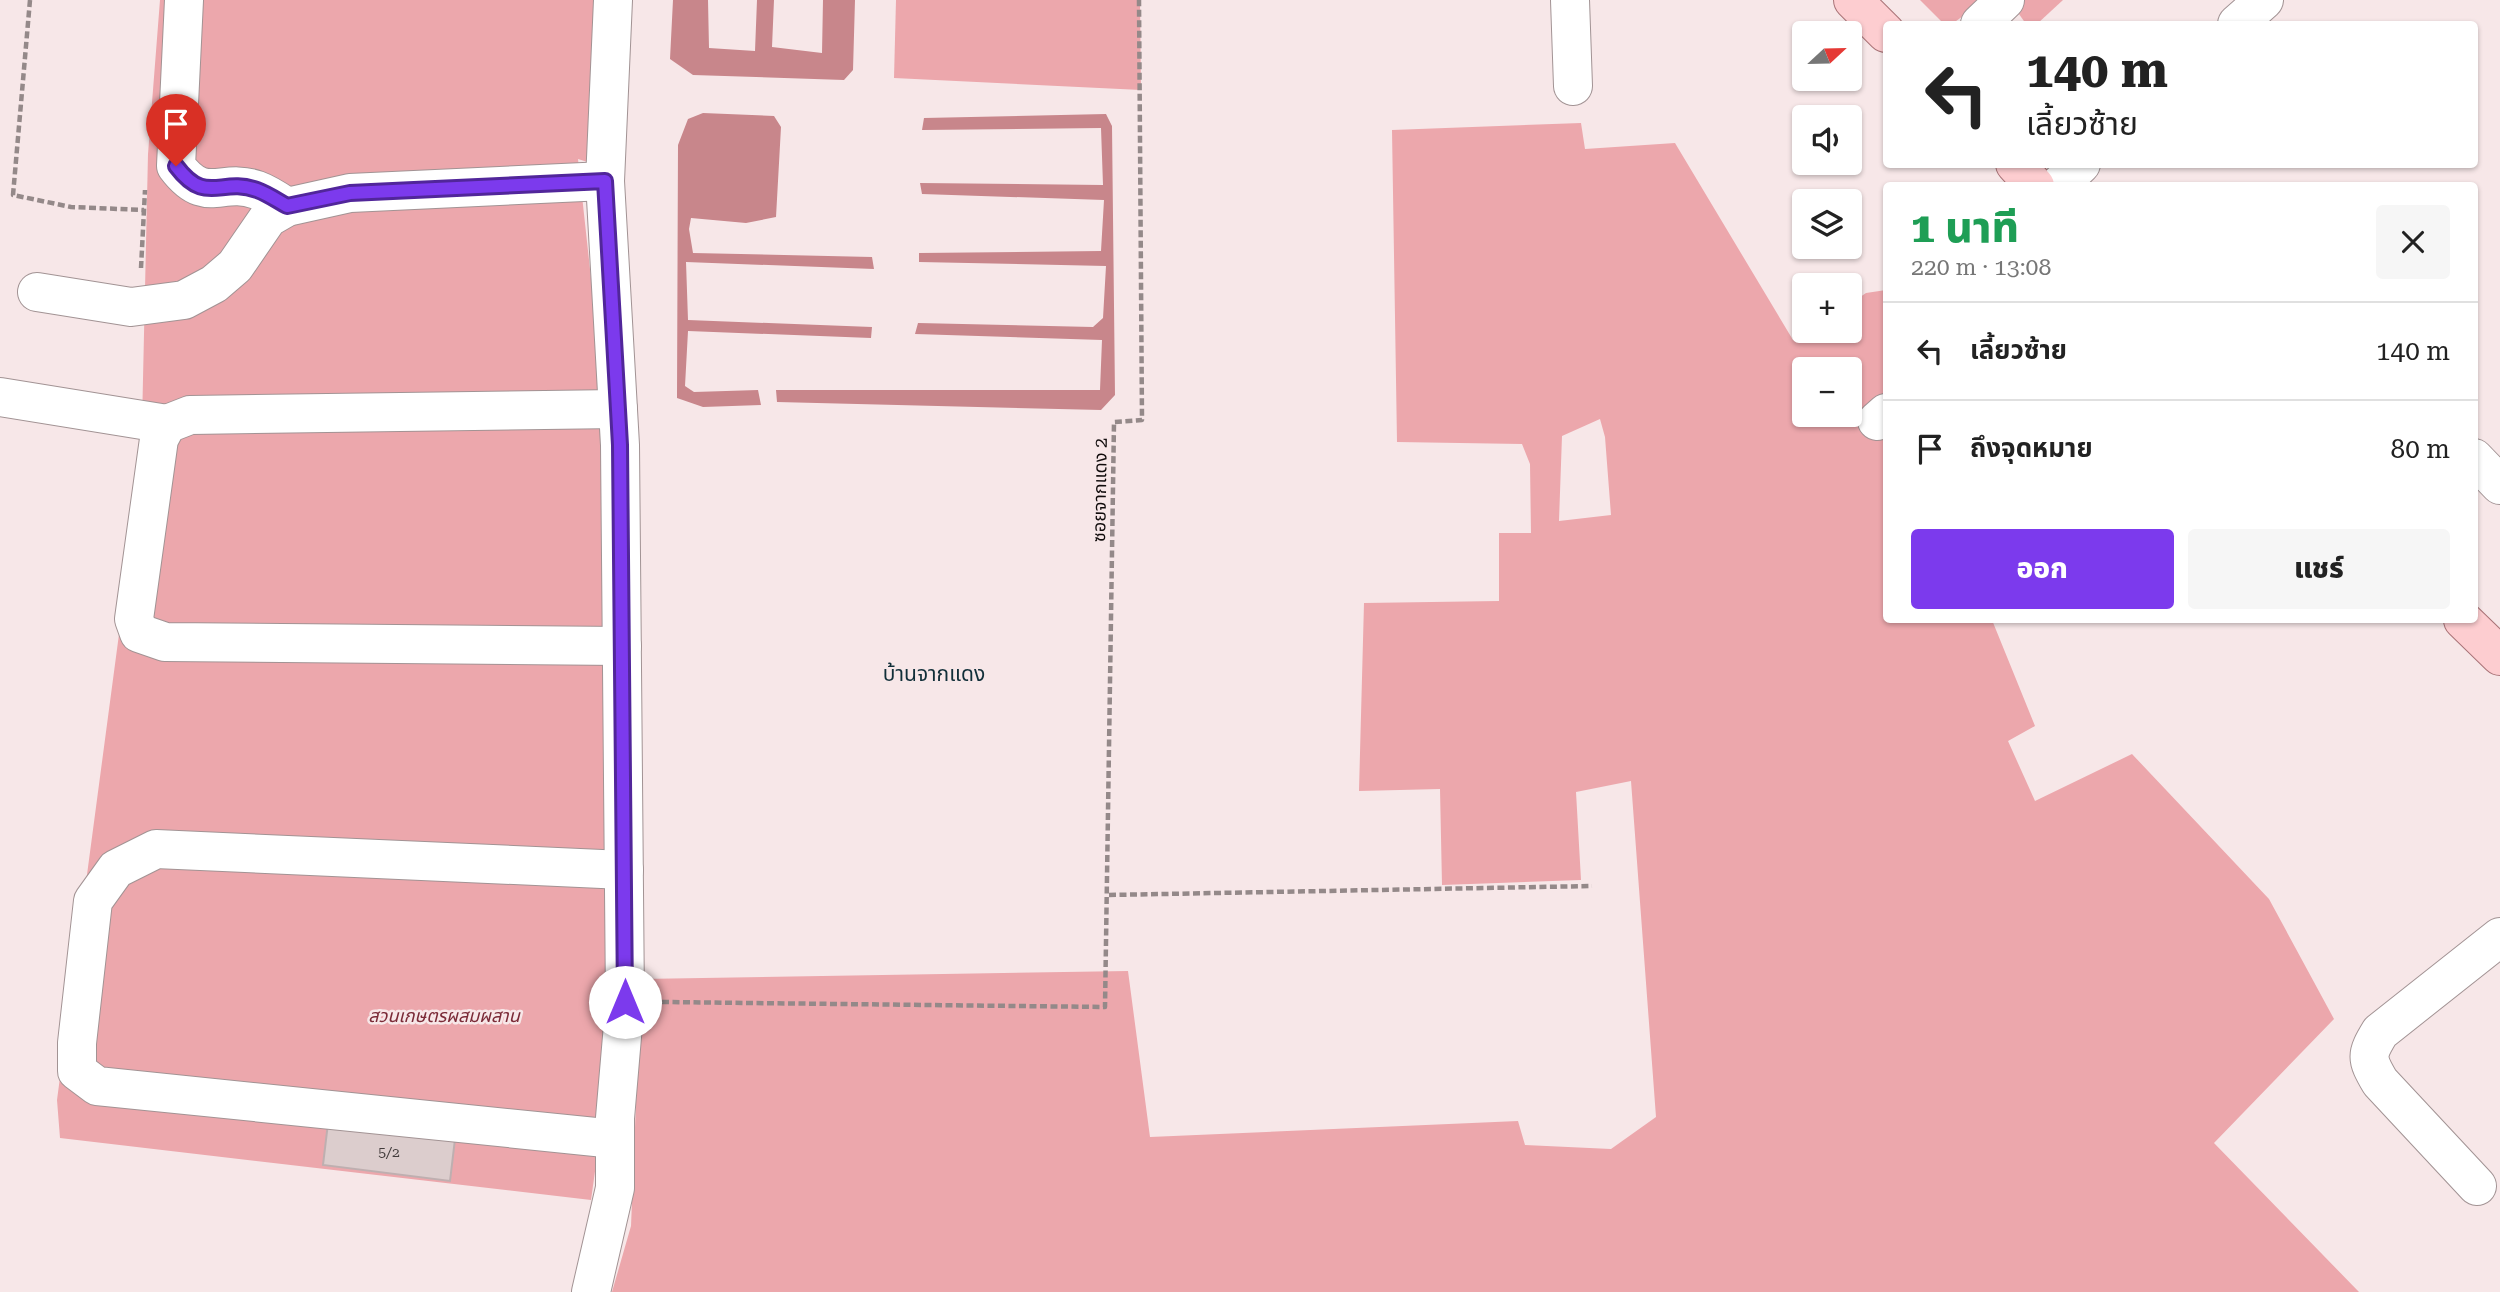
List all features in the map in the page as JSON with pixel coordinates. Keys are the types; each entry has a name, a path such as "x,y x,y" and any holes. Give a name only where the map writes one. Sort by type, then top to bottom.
{"main road":[{"path":"1853,0 1883,30"},
{"path":"2019,168 2031,182"},
{"path":"2466,623 2500,656"}],"street":[{"path":"184,0 176,166 188,182 203,188 238,187 257,190 287,206"},
{"path":"592,1292 615,1188 615,1139 625,1002 618,409 605,181 613,0"},
{"path":"1570,0 1573,86"},
{"path":"1983,21 2005,0"},
{"path":"2240,21 2264,0"},
{"path":"2062,182 2077,168"},
{"path":"37,292 131,307 184,300 214,284 234,266 268,218 287,206 350,193 605,181"},
{"path":"0,397 167,424 190,415 618,409"},
{"path":"167,424 159,439 134,619 139,633 165,642 622,646"},
{"path":"2478,462 2500,485"},
{"path":"615,1139 97,1086 77,1071 77,1043 93,901 116,869 156,849 624,870"},
{"path":"2477,1186 2380,1082 2370,1065 2368,1052 2380,1032 2500,937"}],"path":[{"path":"30,0 13,195 71,207 144,209"},
{"name":"ซอยจากแดง 2","path":"625,1002 1105,1007 1109,895 1114,422 1142,420 1139,0"},
{"path":"1109,895 1592,886"}],"green space":[{"name":"สวนเกษตรผสมผสาน","path":"160,0 601,0 594,164 578,159 601,370 609,1071 591,1200 60,1138 57,1100 141,469 148,154"},
{"path":"896,0 1140,0 1141,90 894,78"},
{"path":"1920,0 1985,0 1956,21 1941,21"},
{"path":"2021,0 2063,0 2040,21 2024,21 2014,7"},
{"path":"1581,123 1585,149 1675,143 1792,338 1792,343 1862,343 1862,296 1883,290 1883,623 1993,623 2035,726 2008,741 2035,801 2132,754 2269,899 2334,1019 2214,1143 2359,1292 612,1292 631,1226 641,979 1128,971 1150,1137 1518,1121 1525,1145 1611,1149 1656,1117 1631,781 1576,792 1581,880 1442,885 1440,789 1359,791 1364,603 1499,601 1499,533 1531,533 1530,464 1522,444 1397,442 1392,130","holes":["1600,419 1605,437 1611,515 1559,521 1562,436"]}],"shaded area":[{"path":"673,0 708,0 709,48 755,51 757,0 774,0 772,47 822,53 823,0 855,0 853,70 844,80 693,75 670,59"},
{"path":"703,113 774,116 781,127 776,217 746,223 691,218 689,229 693,253 872,257 874,269 686,262 688,320 872,327 871,338 688,331 685,386 694,392 758,390 761,405 703,407 677,398 678,145 688,119"},
{"path":"1106,114 1112,126 1115,395 1101,410 777,402 776,390 1100,390 1102,340 915,334 918,323 1093,327 1103,318 1106,266 919,262 919,253 1101,251 1104,200 922,194 920,183 1103,185 1101,128 922,130 924,118"}],"building":[{"path":"328,1123 455,1139 450,1181 323,1165"}],"district":[{"name":"บ้านจากแดง","path":"934,674"}],"route":[{"path":"176,166 188,182 203,188 238,187 257,190 287,206 350,193 605,181 620,445 625,1002"}]}
